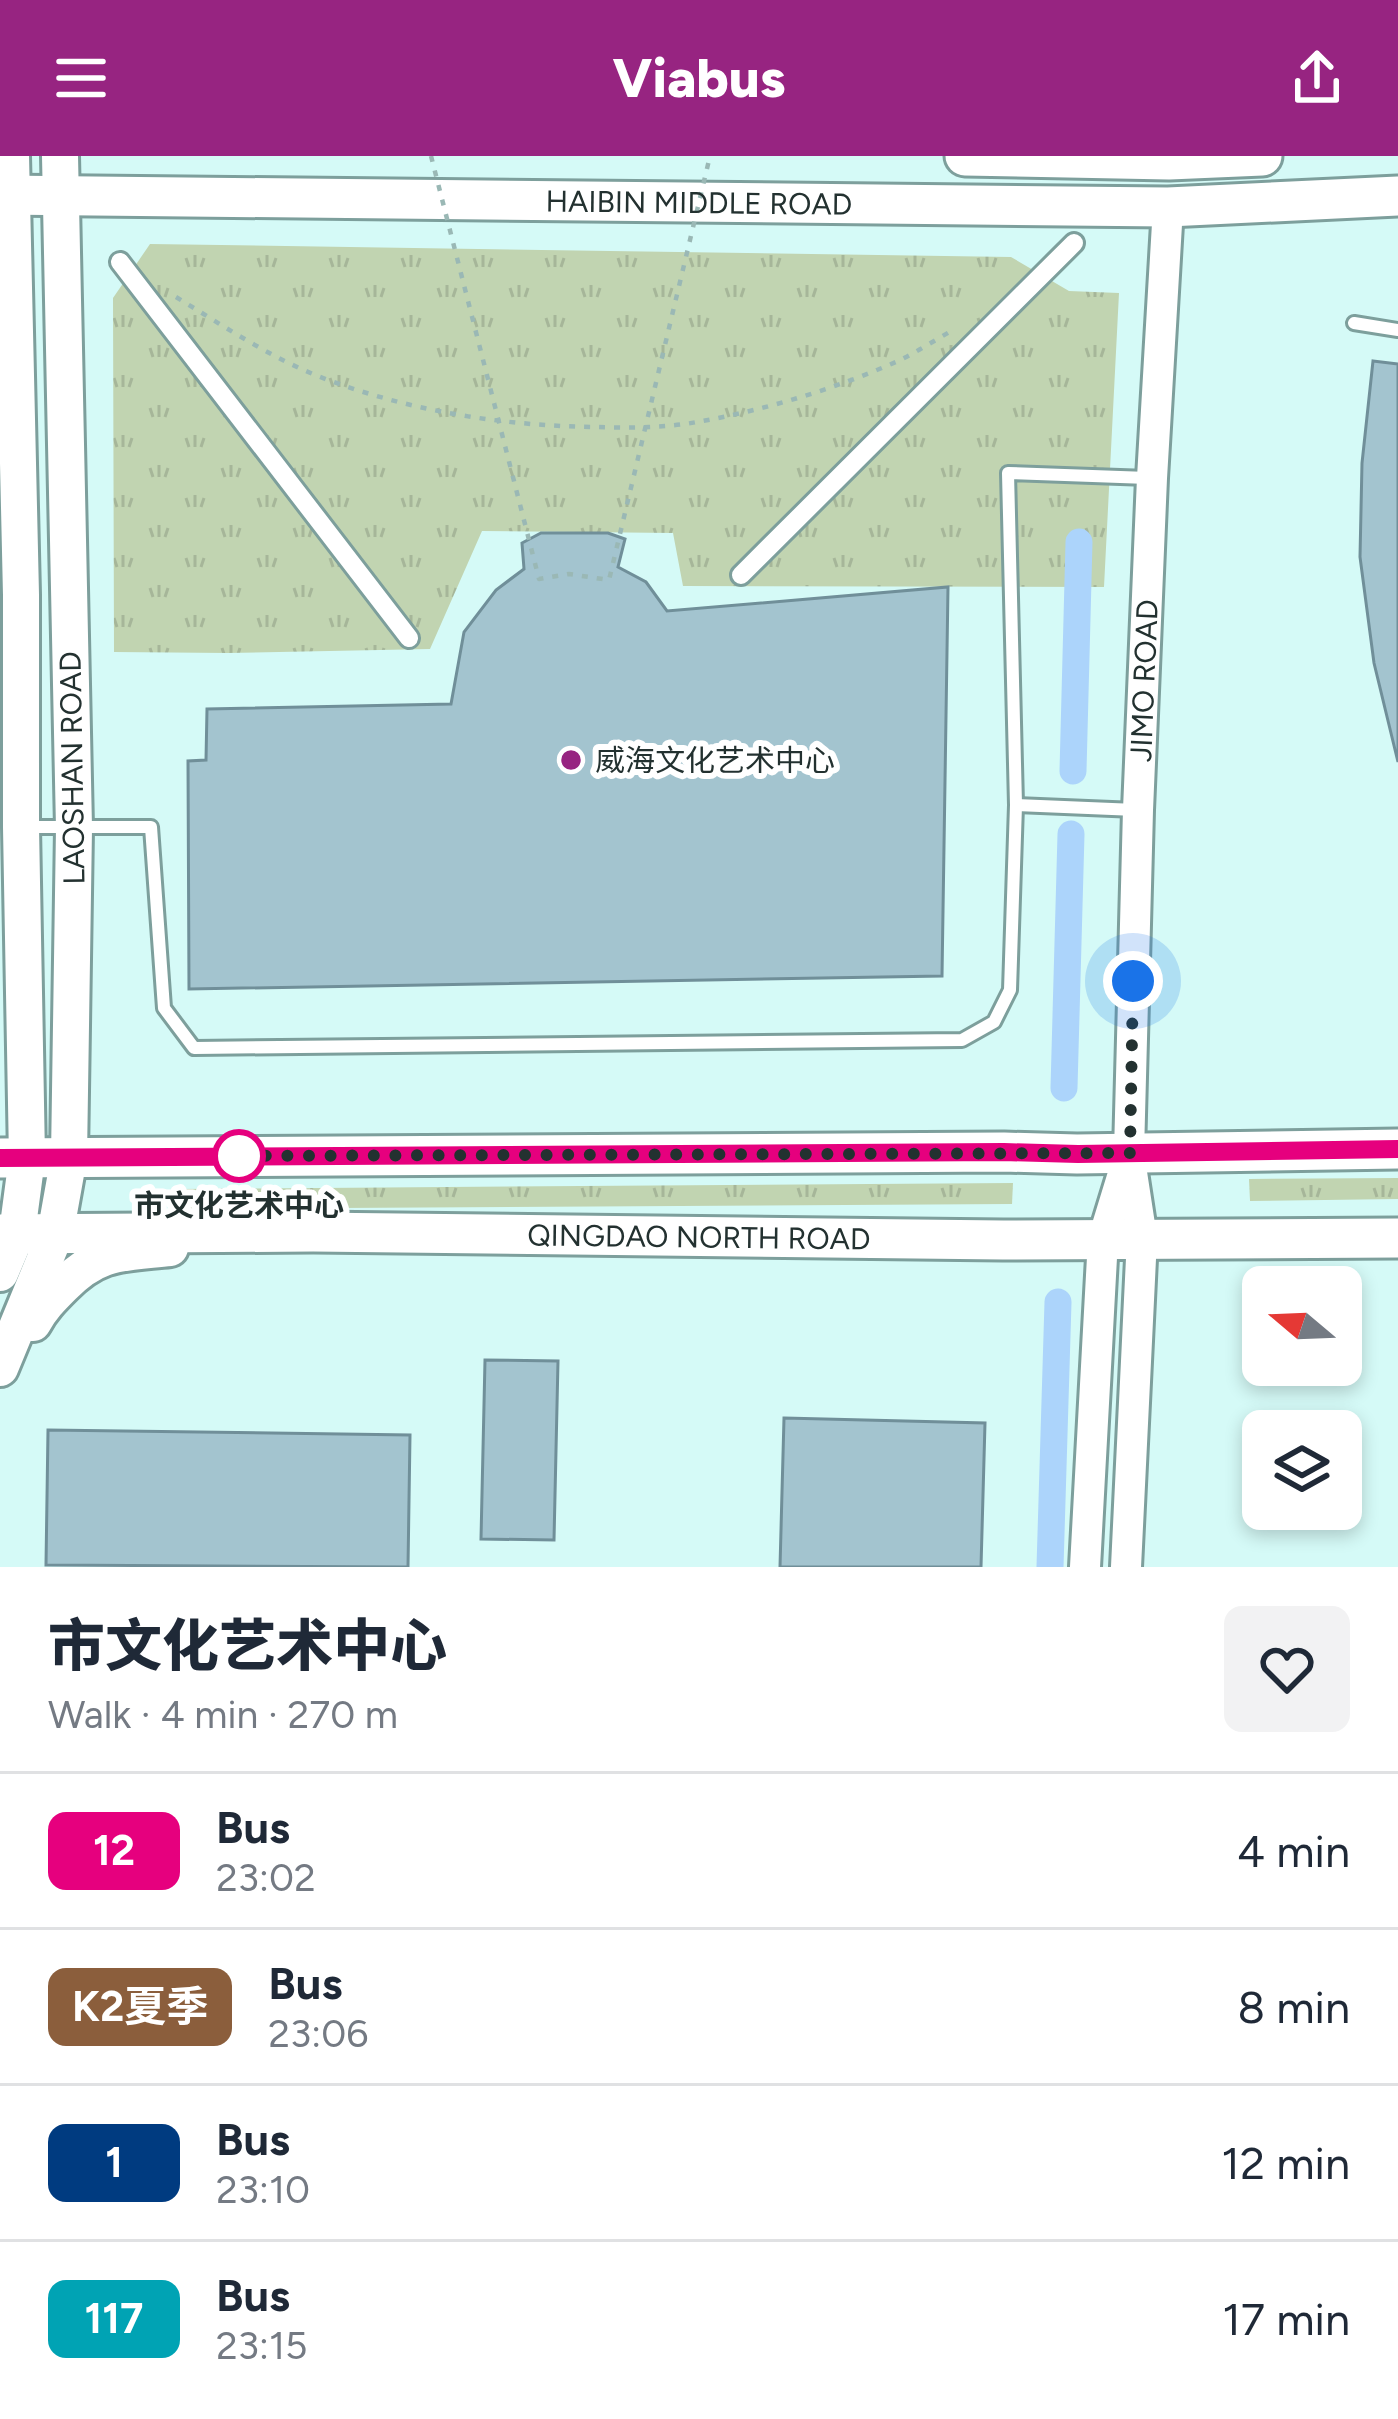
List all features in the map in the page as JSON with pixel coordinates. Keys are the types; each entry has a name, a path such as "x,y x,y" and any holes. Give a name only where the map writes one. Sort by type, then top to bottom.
{"main road":[{"name":"LAOSHAN ROAD","path":"0,1273 69,1157 74,828 60,156"},
{"path":"965,156 1205,160 1262,156"},
{"name":"LAOSHAN ROAD","path":"0,1368 24,1234 14,1158 21,595 8,182"},
{"name":"HAIBIN MIDDLE ROAD","path":"8,182 61,196 1168,207 1398,196"},
{"path":"14,1158 1398,1149"},
{"path":"0,1385 41,1309 82,1266 116,1253 313,1232"},
{"name":"QINGDAO NORTH ROAD","path":"24,1234 1398,1238"}],"street":[{"name":"JIMO ROAD","path":"1085,1567 1130,1153 1138,810 1168,207"},
{"path":"741,575 1074,243"},
{"path":"121,262 410,638"},
{"name":"JIMO ROAD","path":"1122,1239 1126,1567"}],"lane":[{"path":"1354,322 1398,330"},
{"path":"21,826 151,827 164,1008 194,1048 962,1040 994,1022 1010,990 1016,805 1008,473 1152,478"},
{"path":"1016,805 1138,810"}],"path":[{"path":"431,156 539,580 569,574 609,580 710,156"},
{"path":"174,296 246,341 324,379 400,404 554,427 694,423 764,406 900,360 954,329"}],"green space":[{"path":"150,244 1011,257 1069,291 1119,293 1104,587 683,586 673,533 482,531 430,649 114,652 113,298"},
{"path":"1398,1178 1398,1199 1250,1201 1249,1179"},
{"path":"1013,1183 1012,1204 177,1209 176,1189"}],"building":[{"path":"1373,361 1398,364 1398,762 1374,663 1360,557 1362,463"},
{"name":"威海文化艺术中心","path":"541,533 608,533 625,539 618,567 646,582 667,611 948,587 942,976 189,989 188,761 206,760 207,709 451,704 464,632 496,590 524,569 522,543"},
{"path":"485,1360 558,1361 554,1540 481,1539"},
{"path":"784,1418 985,1423 981,1567 780,1567"},
{"path":"48,1430 410,1435 408,1567 46,1565"}],"waterway":[{"path":"1073,771 1079,542"},
{"path":"1064,1088 1071,834"},
{"path":"1050,1567 1058,1302"}],"bus line":[{"name":"12","path":"0,1158 1398,1149"}],"place":[{"name":"威海文化艺术中心","path":"571,760"},
{"name":"市文化艺术中心","path":"239,1156"}],"route":[{"path":"239,1156 220,1156 1130,1153 1133,981"}]}
